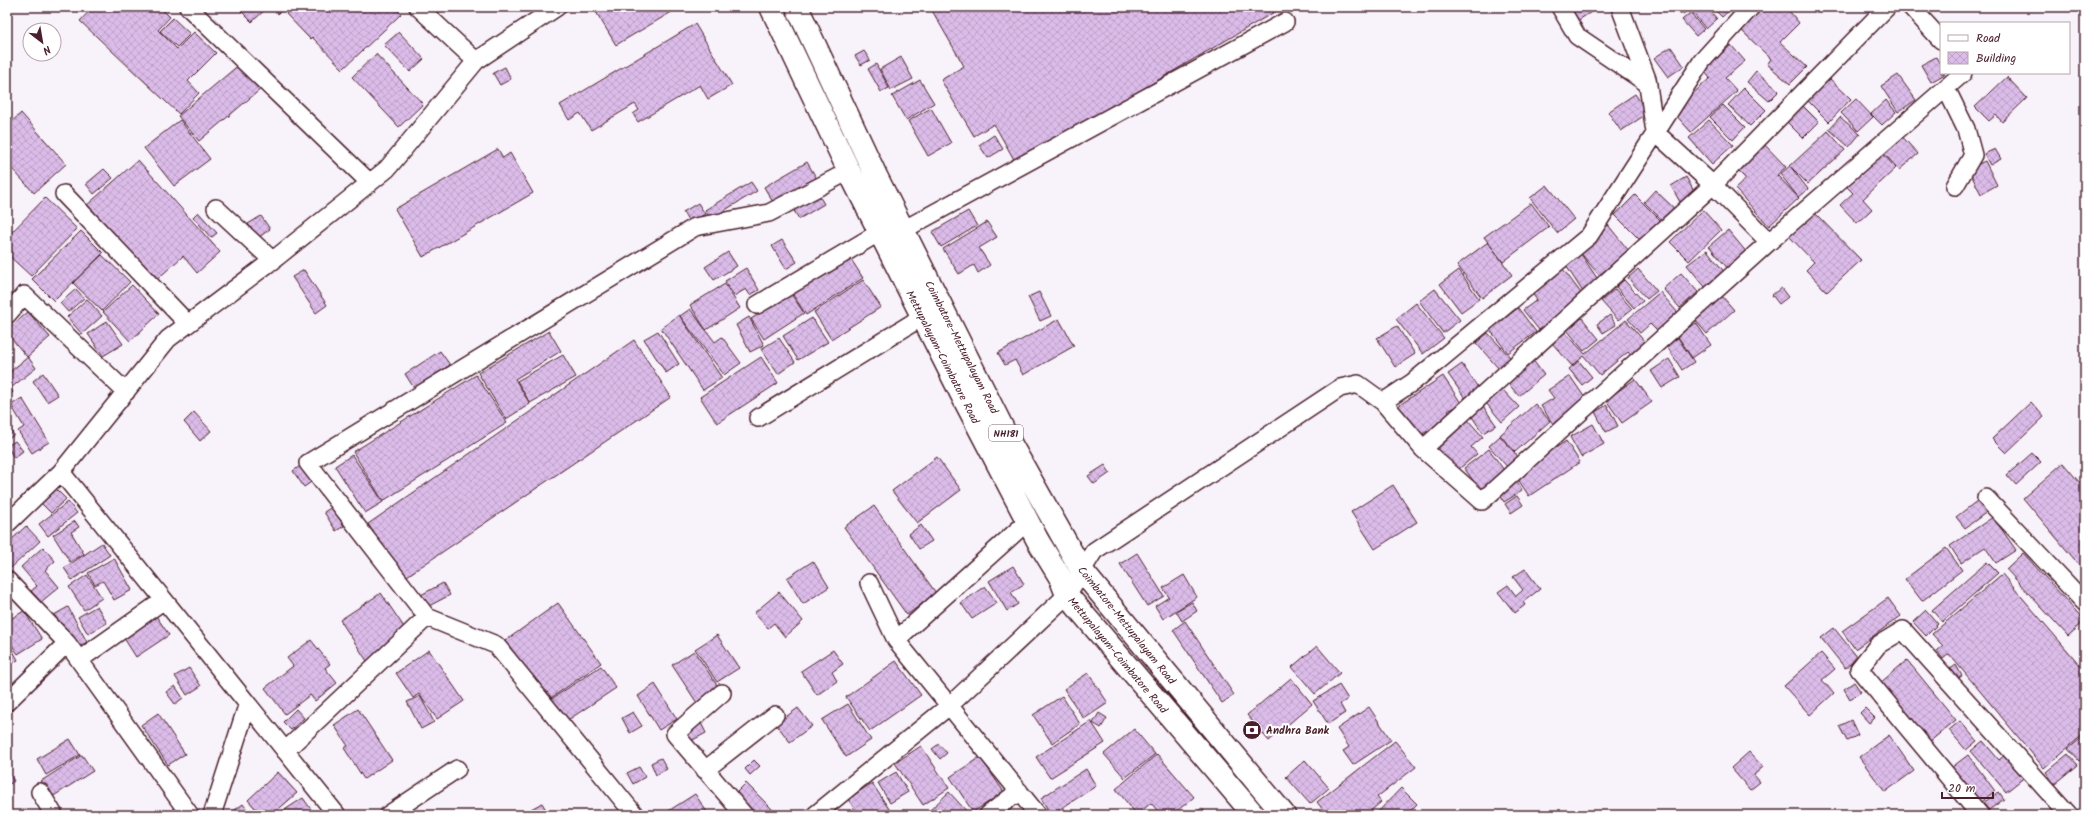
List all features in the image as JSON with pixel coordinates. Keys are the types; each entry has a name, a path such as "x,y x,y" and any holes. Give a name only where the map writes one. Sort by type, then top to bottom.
{"highway":[{"name":"Mettupalayam-Coimbatore Road","path":"771,7 849,171 922,317 1028,521 1060,577 1067,595 1254,815"},
{"name":"Coimbatore-Mettupalayam Road","path":"797,7 903,230 1010,443 1082,571 1284,815"}],"street":[{"path":"188,7 370,183"},
{"path":"418,7 476,62"},
{"path":"7,524 61,472 168,339 273,261 387,169 476,62 557,7"},
{"path":"1560,7 1577,36 1648,84"},
{"path":"1620,7 1648,84 1655,132 1713,185 1769,242"},
{"path":"1383,402 1413,382 1589,236 1702,61 1752,7"},
{"path":"1424,449 1713,185 1887,7"},
{"path":"1910,7 1940,39"},
{"path":"903,230 1285,22"},
{"path":"815,815 949,706 1067,595 1094,551 1340,388 1358,384 1383,402 1424,449 1482,501 1769,242 1962,74"},
{"path":"1946,88 1966,129 1972,156 1955,186"},
{"path":"635,815 496,645 427,617 308,463 695,227 769,213 849,171"},
{"path":"64,194 188,324"},
{"path":"216,208 273,261"},
{"path":"757,305 880,232"},
{"path":"7,315 24,295 126,392"},
{"path":"758,418 922,317"},
{"path":"61,472 247,706 337,815"},
{"path":"1986,498 2085,603"},
{"path":"896,640 1028,521"},
{"path":"7,580 67,643 190,815"},
{"path":"869,583 896,640 1038,815"},
{"path":"80,660 164,600"},
{"path":"285,751 427,617"},
{"path":"1980,815 1859,669 1878,645 1903,630 2069,815"},
{"path":"7,702 67,643"},
{"path":"722,693 675,734 744,815"},
{"path":"212,815 247,706"},
{"path":"705,770 775,715"},
{"path":"388,815 457,769"},
{"path":"988,815 1018,791"},
{"path":"40,792 54,815"}],"building":[{"path":"93,7 160,7 170,17 158,30 177,49 194,32 216,53 188,81 199,93 179,114 80,21"},
{"path":"237,7 268,7 252,22"},
{"path":"272,7 285,7 278,14"},
{"path":"294,7 394,7 401,14 343,69 312,37 310,39 286,14"},
{"path":"593,7 680,7 616,45"},
{"path":"930,7 1283,7 1016,163 994,124 974,136 941,80 964,66"},
{"path":"1568,7 1599,7 1577,21"},
{"path":"1675,7 1691,7 1682,15"},
{"path":"1693,7 1707,7 1717,19 1706,29 1690,10"},
{"path":"1712,7 1733,7 1722,17"},
{"path":"1760,7 1786,7 1799,23 1780,42 1807,67 1790,84 1767,64 1771,59 1740,29"},
{"path":"1690,13 1704,29 1696,36 1682,20"},
{"path":"173,18 190,34 177,47 160,31"},
{"path":"695,24 732,85 708,99 700,85 638,122 633,114 639,110 635,104 591,130 580,113 569,120 560,105"},
{"path":"399,32 424,59 410,72 384,45"},
{"path":"1731,45 1745,61 1725,78 1737,91 1691,132 1673,112 1710,78 1703,70"},
{"path":"1671,47 1684,66 1668,77 1654,58"},
{"path":"864,51 870,60 861,65 855,56"},
{"path":"376,54 423,104 399,127 352,77"},
{"path":"901,57 913,79 891,90 880,69"},
{"path":"1936,57 1940,64 1940,74 1945,74 1931,82 1921,65"},
{"path":"241,63 262,88 199,141 178,116"},
{"path":"876,64 889,88 881,92 868,69"},
{"path":"505,67 511,79 500,85 493,73"},
{"path":"1756,71 1779,91 1769,101 1747,82"},
{"path":"1898,75 1916,100 1898,112 1881,86"},
{"path":"1828,77 1851,99 1829,122 1806,99"},
{"path":"2007,77 2027,98 2002,122 1996,115 1989,121 1975,107"},
{"path":"920,80 934,103 906,120 892,96"},
{"path":"1744,88 1766,110 1750,126 1728,105"},
{"path":"1635,94 1648,113 1621,131 1608,112"},
{"path":"1856,99 1873,117 1858,131 1841,113"},
{"path":"1886,100 1896,112 1882,125 1871,114"},
{"path":"1800,103 1819,122 1803,138 1784,119"},
{"path":"1723,105 1745,127 1733,140 1710,117"},
{"path":"931,108 951,143 928,156 908,121"},
{"path":"21,113 66,164 34,193 7,163 7,126"},
{"path":"1840,117 1860,134 1849,147 1829,129"},
{"path":"180,120 210,159 174,186 144,148"},
{"path":"1709,120 1733,145 1712,164 1689,138"},
{"path":"1828,131 1845,150 1808,184 1790,166"},
{"path":"1899,133 1918,154 1899,170 1880,149"},
{"path":"994,135 1003,149 988,158 979,145"},
{"path":"1764,144 1786,167 1777,175 1799,198 1769,226 1735,189 1746,179 1736,169"},
{"path":"498,149 503,158 510,153 533,193 423,257 395,209"},
{"path":"1995,149 2001,159 1990,165 1984,154"},
{"path":"1880,151 1896,168 1863,199 1872,209 1857,223 1840,205 1853,193 1845,185"},
{"path":"138,160 220,252 197,273 183,256 154,282 86,206"},
{"path":"1985,161 1997,185 1981,194 1968,169"},
{"path":"807,162 817,179 774,204 764,187"},
{"path":"1790,166 1808,189 1798,197 1780,174"},
{"path":"104,169 113,178 94,194 86,184"},
{"path":"1686,177 1695,193 1680,202 1671,186"},
{"path":"751,182 757,191 710,219 705,210"},
{"path":"1547,185 1574,219 1557,233 1530,198"},
{"path":"1655,190 1677,211 1665,223 1644,202"},
{"path":"818,194 824,204 799,219 793,209"},
{"path":"1635,195 1661,221 1641,241 1615,215"},
{"path":"45,198 77,229 31,276 7,254 7,237"},
{"path":"698,203 705,214 690,223 683,212"},
{"path":"1531,203 1549,227 1503,262 1484,237"},
{"path":"1703,210 1721,230 1689,261 1670,242"},
{"path":"968,211 977,226 941,247 932,232"},
{"path":"1813,211 1861,260 1827,292 1806,270 1814,262 1788,235"},
{"path":"198,212 217,233 211,238 193,217"},
{"path":"261,216 270,229 258,238 248,224"},
{"path":"987,222 997,237 979,248 990,265 978,273 974,265 959,274 943,249"},
{"path":"1608,225 1629,251 1599,275 1578,250"},
{"path":"1728,230 1748,254 1729,270 1709,246"},
{"path":"81,231 103,253 54,301 32,279"},
{"path":"782,240 797,262 786,269 772,246"},
{"path":"1488,242 1512,275 1482,298 1457,265"},
{"path":"1707,250 1725,273 1706,288 1687,265"},
{"path":"728,252 737,266 714,280 705,267"},
{"path":"847,253 863,278 806,315 790,290"},
{"path":"1581,254 1599,281 1583,292 1565,264"},
{"path":"102,255 130,282 102,311 73,283"},
{"path":"1560,265 1584,297 1539,330 1523,310 1537,300 1528,288"},
{"path":"746,268 759,290 750,295 746,289 734,296 725,281"},
{"path":"1638,269 1657,291 1647,299 1628,278"},
{"path":"304,270 327,305 316,313 292,277"},
{"path":"1459,270 1479,299 1461,312 1440,284"},
{"path":"1681,273 1698,292 1680,308 1663,289"},
{"path":"863,280 881,307 831,339 814,312"},
{"path":"1624,280 1643,301 1634,308 1616,287"},
{"path":"725,284 740,308 706,330 690,305"},
{"path":"132,285 159,314 130,341 103,312"},
{"path":"1781,288 1788,297 1779,304 1772,295"},
{"path":"76,289 84,298 68,312 60,303"},
{"path":"1435,289 1460,320 1443,333 1419,301"},
{"path":"1615,289 1632,309 1618,320 1601,301"},
{"path":"1039,292 1051,316 1040,321 1028,297"},
{"path":"1660,292 1678,313 1657,331 1650,324 1640,333 1628,319"},
{"path":"791,294 804,313 764,339 751,319"},
{"path":"1722,296 1734,310 1707,334 1695,320"},
{"path":"87,299 102,316 82,334 67,317"},
{"path":"1416,303 1444,338 1423,354 1396,319"},
{"path":"1518,308 1536,332 1508,353 1490,330"},
{"path":"690,309 715,342 722,337 741,363 724,375 680,316"},
{"path":"28,312 50,337 27,357 7,333 7,330"},
{"path":"679,315 722,378 703,390 661,328"},
{"path":"1610,315 1616,325 1603,333 1597,324"},
{"path":"749,317 764,345 750,352 736,325"},
{"path":"812,318 828,342 798,360 783,336"},
{"path":"1582,318 1599,339 1584,351 1567,330"},
{"path":"1059,319 1074,346 1023,375 1015,360 1005,365 998,353"},
{"path":"1626,320 1650,348 1635,360 1628,352 1600,375 1584,356 1572,366 1552,343 1565,332 1585,354"},
{"path":"107,321 123,344 103,356 88,334"},
{"path":"1696,323 1711,345 1692,358 1677,335"},
{"path":"1397,326 1415,354 1395,367 1377,338"},
{"path":"549,331 561,351 515,379 530,404 506,419 478,373"},
{"path":"658,331 679,364 666,373 644,339"},
{"path":"1488,333 1511,358 1499,369 1476,343"},
{"path":"779,338 795,362 778,374 761,349"},
{"path":"1678,338 1694,362 1682,370 1666,345"},
{"path":"634,340 671,397 404,578 368,524"},
{"path":"440,351 450,365 414,388 405,374"},
{"path":"563,355 576,377 530,403 517,381"},
{"path":"28,357 36,368 12,387 7,380 7,374"},
{"path":"761,357 778,383 717,423 700,397"},
{"path":"1532,359 1544,375 1519,396 1506,381"},
{"path":"1669,359 1680,377 1662,388 1651,371"},
{"path":"1579,361 1592,377 1582,385 1569,369"},
{"path":"1462,364 1479,389 1465,398 1448,374"},
{"path":"43,373 58,395 47,402 33,381"},
{"path":"476,375 507,423 383,501 353,452"},
{"path":"1443,376 1461,403 1448,411 1451,416 1418,437 1398,406"},
{"path":"1570,376 1587,401 1553,424 1541,406 1554,398 1548,390"},
{"path":"1635,379 1652,402 1622,423 1606,400"},
{"path":"7,383 13,392 7,397"},
{"path":"1502,389 1519,407 1502,422 1486,403"},
{"path":"22,398 49,442 32,453 18,431 24,427 11,405"},
{"path":"2031,402 2044,417 2006,453 1992,439"},
{"path":"1535,404 1550,421 1515,452 1500,435"},
{"path":"1607,405 1618,426 1606,432 1595,412"},
{"path":"1483,406 1496,425 1483,433 1470,414"},
{"path":"194,412 211,431 200,441 184,422"},
{"path":"1467,419 1483,437 1471,447 1477,454 1454,473 1433,448"},
{"path":"1593,424 1604,444 1581,457 1570,437"},
{"path":"7,425 14,435 7,440"},
{"path":"1500,436 1520,459 1509,469 1489,446"},
{"path":"15,441 23,451 14,458 7,446"},
{"path":"1566,441 1580,462 1529,496 1515,475"},
{"path":"1489,449 1506,473 1481,491 1464,468"},
{"path":"2032,453 2041,462 2016,485 2007,475"},
{"path":"352,455 383,502 365,513 335,466"},
{"path":"937,457 961,490 917,523 892,491"},
{"path":"2063,463 2085,489 2085,572 2023,498"},
{"path":"303,464 314,480 304,487 293,471"},
{"path":"1105,465 1110,473 1094,484 1088,476"},
{"path":"1517,482 1522,491 1504,502 1499,493"},
{"path":"1393,485 1417,522 1375,549 1351,512"},
{"path":"53,486 66,499 51,513 38,500"},
{"path":"1517,496 1523,505 1511,513 1505,504"},
{"path":"1982,497 1991,509 1965,528 1956,517"},
{"path":"68,502 77,513 48,536 39,524"},
{"path":"874,506 936,593 907,615 844,527"},
{"path":"332,507 344,526 336,531 324,512"},
{"path":"1993,517 2016,550 1996,563 1985,547 1961,563 1950,546"},
{"path":"75,521 79,527 71,532 84,554 70,562 53,535"},
{"path":"921,525 932,541 919,549 909,534"},
{"path":"26,526 40,541 11,568 7,563 7,544"},
{"path":"102,543 110,555 72,580 64,568"},
{"path":"43,547 55,561 45,570 59,587 41,602 31,591 37,586 21,567"},
{"path":"1946,548 1962,570 1922,601 1905,579"},
{"path":"1137,553 1164,596 1147,606 1120,564"},
{"path":"2023,553 2085,621 2068,636 2006,569"},
{"path":"114,558 132,590 114,600 103,581 95,585 88,573"},
{"path":"813,561 829,587 803,604 787,578"},
{"path":"1987,562 1998,573 1942,622 1932,610"},
{"path":"1013,566 1024,584 1011,592 1018,604 1007,611 989,581"},
{"path":"1525,569 1540,589 1523,602 1525,605 1515,613 1498,592 1508,585 1516,596 1523,590 1513,577"},
{"path":"2002,574 2085,671 2085,733 2044,768 1949,654 1943,659 1937,651 1943,646 1932,634"},
{"path":"87,575 102,598 84,610 69,587"},
{"path":"1184,575 1197,597 1163,619 1155,606 1169,597 1163,588"},
{"path":"443,583 450,595 425,608 419,596"},
{"path":"985,586 997,603 972,619 961,603"},
{"path":"779,592 803,621 785,637 774,623 768,628 754,613"},
{"path":"381,593 408,633 367,661 340,620"},
{"path":"1888,598 1901,616 1855,649 1842,631"},
{"path":"1192,602 1197,611 1182,621 1176,611"},
{"path":"558,603 601,663 551,698 547,692 545,693 505,641"},
{"path":"97,606 107,623 88,634 78,617"},
{"path":"68,607 87,642 73,650 54,615"},
{"path":"1926,610 1938,624 1926,636 1913,622"},
{"path":"24,611 42,639 18,654 7,638 7,621"},
{"path":"154,613 169,635 136,657 122,635"},
{"path":"1185,621 1234,695 1222,703 1173,630"},
{"path":"1834,628 1858,658 1845,668 1821,638"},
{"path":"717,635 739,668 717,682 695,649"},
{"path":"7,640 18,660 7,666"},
{"path":"311,640 330,664 325,668 337,683 315,701 310,695 285,714 265,688 293,666 287,658"},
{"path":"1317,646 1340,673 1315,694 1292,667"},
{"path":"429,650 464,701 437,719 419,694 413,698 396,673"},
{"path":"833,650 843,664 832,672 837,681 817,695 801,671"},
{"path":"694,651 719,688 697,703 672,665"},
{"path":"1821,653 1835,669 1822,680 1834,693 1810,715 1784,686"},
{"path":"1907,660 1956,720 1928,743 1879,684"},
{"path":"896,661 921,695 870,731 846,697"},
{"path":"1956,665 1962,676 1955,680 1949,670"},
{"path":"601,666 616,688 565,722 550,700"},
{"path":"189,668 201,686 187,695 175,676"},
{"path":"1088,673 1108,703 1084,719 1064,689"},
{"path":"1291,678 1312,704 1269,741 1247,715"},
{"path":"1854,682 1861,692 1850,699 1844,689"},
{"path":"655,684 677,719 659,730 638,696"},
{"path":"1339,685 1348,699 1340,704 1345,713 1328,724 1313,701"},
{"path":"175,686 183,698 175,704 166,692"},
{"path":"420,696 434,722 421,729 407,702"},
{"path":"1062,696 1080,724 1052,743 1033,715"},
{"path":"848,704 871,740 846,757 822,720"},
{"path":"1369,707 1391,740 1353,765 1343,751 1349,747 1337,729"},
{"path":"798,708 812,726 790,742 776,724"},
{"path":"1865,708 1875,718 1869,723 1860,713"},
{"path":"296,709 304,718 291,730 283,722"},
{"path":"358,709 392,760 364,779 344,748 348,746 334,725"},
{"path":"633,712 642,726 630,733 622,718"},
{"path":"158,713 185,754 168,765 141,725"},
{"path":"1099,713 1107,718 1101,728 1093,723"},
{"path":"1851,720 1858,735 1847,741 1839,726"},
{"path":"1091,721 1105,743 1050,778 1036,757"},
{"path":"1960,721 1977,741 1966,750 1949,730"},
{"path":"701,723 706,733 689,742 684,732"},
{"path":"1134,729 1155,754 1125,778 1104,754"},
{"path":"1889,735 1914,771 1885,792 1859,757"},
{"path":"2085,735 2085,756 2079,761 2068,749"},
{"path":"70,739 80,755 46,775 37,759"},
{"path":"1395,741 1416,767 1377,797 1381,802 1367,814 1368,815 1327,815 1317,802"},
{"path":"1983,741 1999,760 2007,753 2026,776 2006,792 1971,751"},
{"path":"939,744 947,753 940,759 932,749"},
{"path":"921,746 949,788 923,805 895,763"},
{"path":"1749,752 1763,767 1754,775 1760,782 1750,790 1731,768"},
{"path":"1157,754 1194,797 1172,815 1161,815 1151,803 1137,815 1116,789"},
{"path":"2068,754 2078,765 2055,784 2046,772"},
{"path":"82,755 93,771 52,797 41,781"},
{"path":"1968,755 1995,791 1975,807 1947,771"},
{"path":"980,757 1004,792 973,812 950,777"},
{"path":"661,758 667,769 656,775 651,763"},
{"path":"754,760 760,766 750,775 745,769"},
{"path":"1305,760 1329,788 1310,804 1286,777"},
{"path":"639,767 645,777 633,784 627,773"},
{"path":"1086,769 1096,786 1051,815 1041,798"},
{"path":"7,770 14,781 7,786"},
{"path":"278,772 297,793 272,815 261,815 248,800"},
{"path":"896,772 908,792 890,803 878,783"},
{"path":"746,783 777,814 776,815 752,815 733,796"},
{"path":"872,783 893,815 858,815 848,799"},
{"path":"1401,788 1417,804 1406,815 1375,815"},
{"path":"949,792 970,815 929,815 927,813"},
{"path":"1999,792 2004,799 1989,810 1983,803"},
{"path":"695,794 709,815 662,815"},
{"path":"303,798 315,815 277,815"},
{"path":"542,803 549,815 520,815"},
{"path":"243,804 251,815 228,815"},
{"path":"1202,808 1207,815 1192,815"}],"place":[{"name":"Andhra Bank","path":"1252,730"}]}
